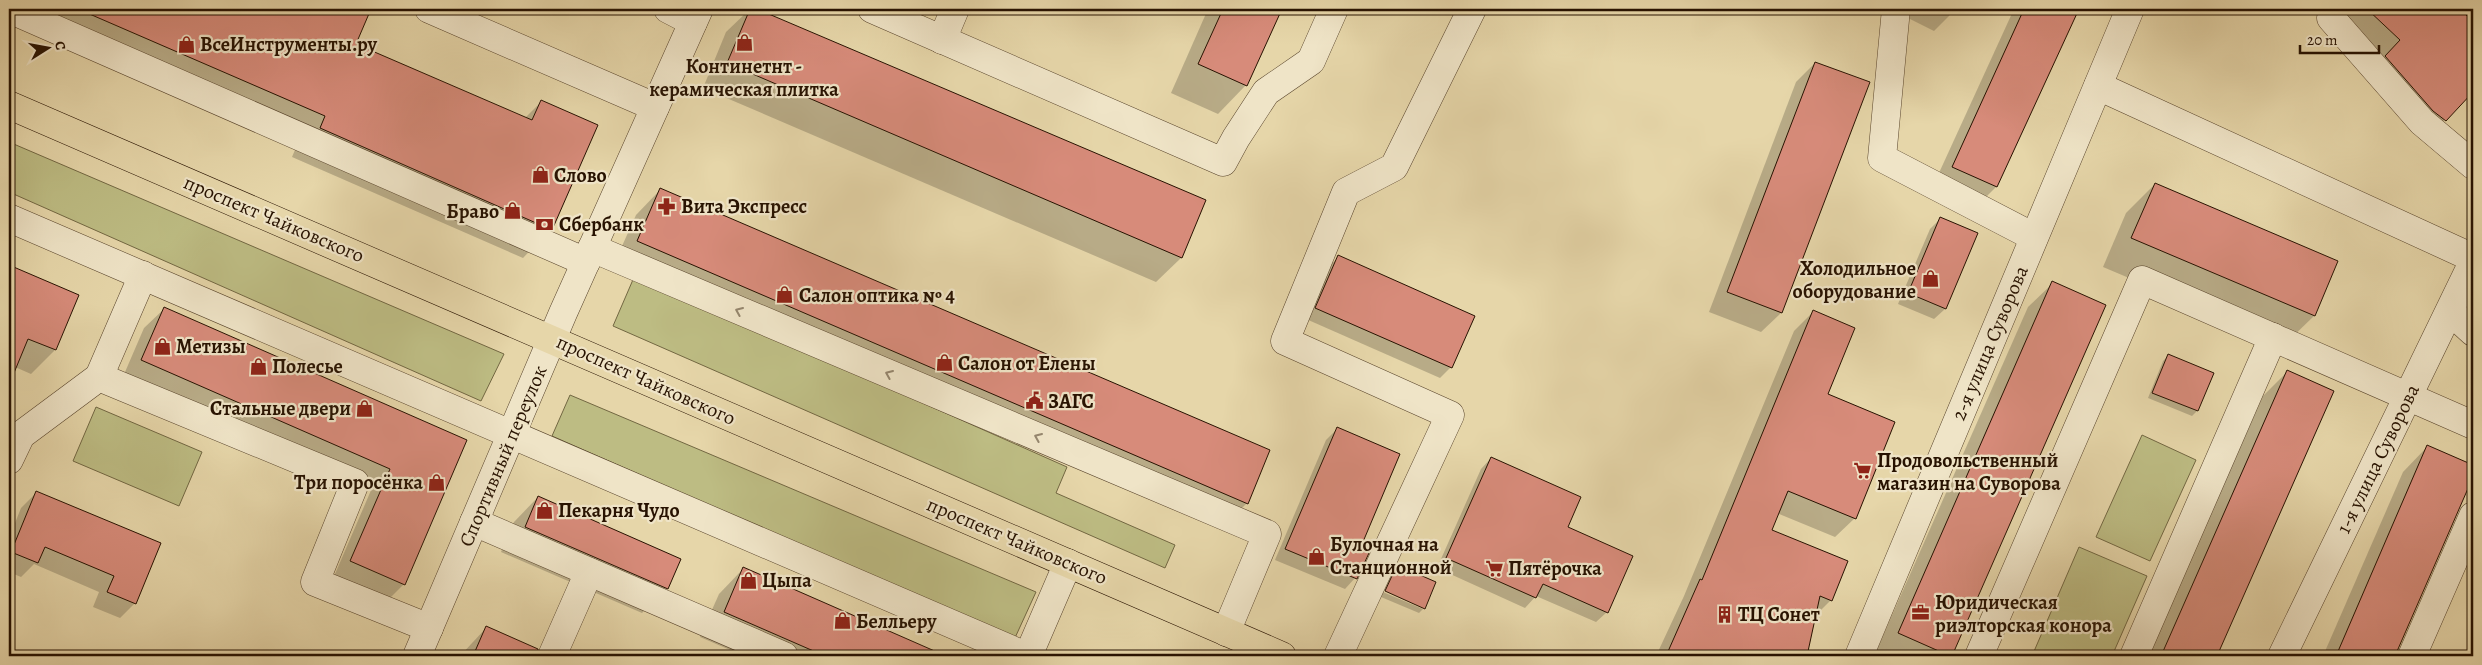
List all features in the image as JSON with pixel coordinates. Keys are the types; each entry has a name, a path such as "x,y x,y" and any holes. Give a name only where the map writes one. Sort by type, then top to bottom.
{"main road":[{"name":"проспект Чайковского","path":"9,105 1282,656"}],"street":[{"path":"9,9 589,255 1083,456 1268,534 1226,632"},
{"path":"429,9 655,107"},
{"path":"668,9 696,16"},
{"path":"872,9 1223,162 1266,92 1311,61 1334,9"},
{"path":"942,40 954,9"},
{"path":"1338,656 1450,415 1285,341 1346,192 1394,167 1472,9"},
{"path":"1896,9 1882,158 2034,237"},
{"name":"2-я улица Суворова","path":"1865,654 2034,237 2130,9"},
{"name":"Спортивный переулок","path":"417,656 552,339 696,16"},
{"path":"2331,18 2422,122 2473,165"},
{"path":"2098,86 2473,258"},
{"path":"9,218 1027,656 1068,563"},
{"name":"1-я улица Суворова","path":"2282,656 2473,262"},
{"path":"9,460 20,435 99,377 143,275"},
{"path":"1979,656 2142,280 2473,425"},
{"path":"2450,311 2473,332"},
{"path":"2134,656 2273,337"},
{"path":"99,377 355,483 315,582 429,628"},
{"path":"2412,656 2473,516"},
{"path":"474,522 784,656"},
{"path":"552,656 589,572"}],"shaded area":[{"path":"9,142 504,354 481,401 9,192"},
{"path":"635,275 1067,467 1056,493 1175,545 1165,568 613,326"},
{"path":"570,395 1036,592 1014,640 552,436"},
{"path":"96,407 202,452 179,506 73,461"},
{"path":"2142,435 2196,460 2150,561 2096,537"},
{"path":"2079,547 2147,576 2112,656 2032,656"}],"building":[{"path":"78,9 371,9 356,44 532,120 541,100 598,125 552,230 320,128 325,116"},
{"path":"750,9 757,9 1206,200 1182,258 727,63"},
{"path":"1223,9 1282,9 1247,86 1198,64"},
{"path":"2024,9 2079,9 1997,187 1952,167"},
{"path":"2367,9 2460,9 2473,22 2473,92 2446,121 2433,111 2385,56 2400,40"},
{"path":"1815,62 1870,82 1782,313 1727,292"},
{"path":"2155,183 2338,261 2315,316 2131,238"},
{"path":"660,188 1270,450 1248,504 637,241"},
{"path":"1940,217 1978,233 1946,309 1908,293"},
{"path":"1338,255 1475,316 1452,368 1315,308"},
{"path":"9,265 79,295 56,350 28,339 9,385"},
{"path":"2052,281 2106,305 1952,656 1950,656 1898,633"},
{"path":"164,307 467,440 405,585 350,561 390,469 141,360"},
{"path":"1813,310 1855,328 1828,394 1895,422 1856,519 1788,491 1772,530 1848,561 1832,601 1820,596 1807,656 1666,656 1700,579 1702,580"},
{"path":"2168,354 2214,373 2198,411 2152,393"},
{"path":"2287,370 2334,391 2217,656 2161,656"},
{"path":"1337,427 1400,454 1360,549 1369,553 1357,579 1285,549"},
{"path":"2427,445 2473,465 2473,477 2395,656 2336,656"},
{"path":"1491,457 1581,497 1568,527 1633,556 1608,613 1543,584 1536,598 1446,558"},
{"path":"36,491 161,543 136,604 107,592 114,576 45,547 38,563 11,552"},
{"path":"538,496 681,559 668,589 525,527"},
{"path":"1397,565 1436,582 1425,609 1385,591"},
{"path":"743,567 946,656 825,656 724,612"},
{"path":"486,626 538,649 537,656 473,656"}],"place":[{"name":"Континетнт - керамическая плитка","path":"744,42"},
{"name":"ВсеИнструменты.ру","path":"186,44"},
{"name":"Слово","path":"540,175"},
{"name":"Вита Экспресс","path":"667,206"},
{"name":"Браво","path":"513,211"},
{"name":"Сбербанк","path":"545,224"},
{"name":"Холодильное оборудование","path":"1930,279"},
{"name":"Салон оптика № 4","path":"785,295"},
{"name":"Метизы","path":"162,346"},
{"name":"Салон от Елены","path":"944,363"},
{"name":"Полесье","path":"258,366"},
{"name":"ЗАГС","path":"1034,401"},
{"name":"Стальные двери","path":"365,408"},
{"name":"Продовольственный магазин на Суворова","path":"1863,471"},
{"name":"Три поросёнка","path":"437,482"},
{"name":"Пекарня Чудо","path":"544,510"},
{"name":"Булочная на Станционной","path":"1316,556"},
{"name":"Пятёрочка","path":"1494,568"},
{"name":"Цыпа","path":"748,580"},
{"name":"Юридическая риэлторская конора","path":"1921,613"},
{"name":"ТЦ Сонет","path":"1724,614"},
{"name":"Белльеру","path":"842,621"}]}
